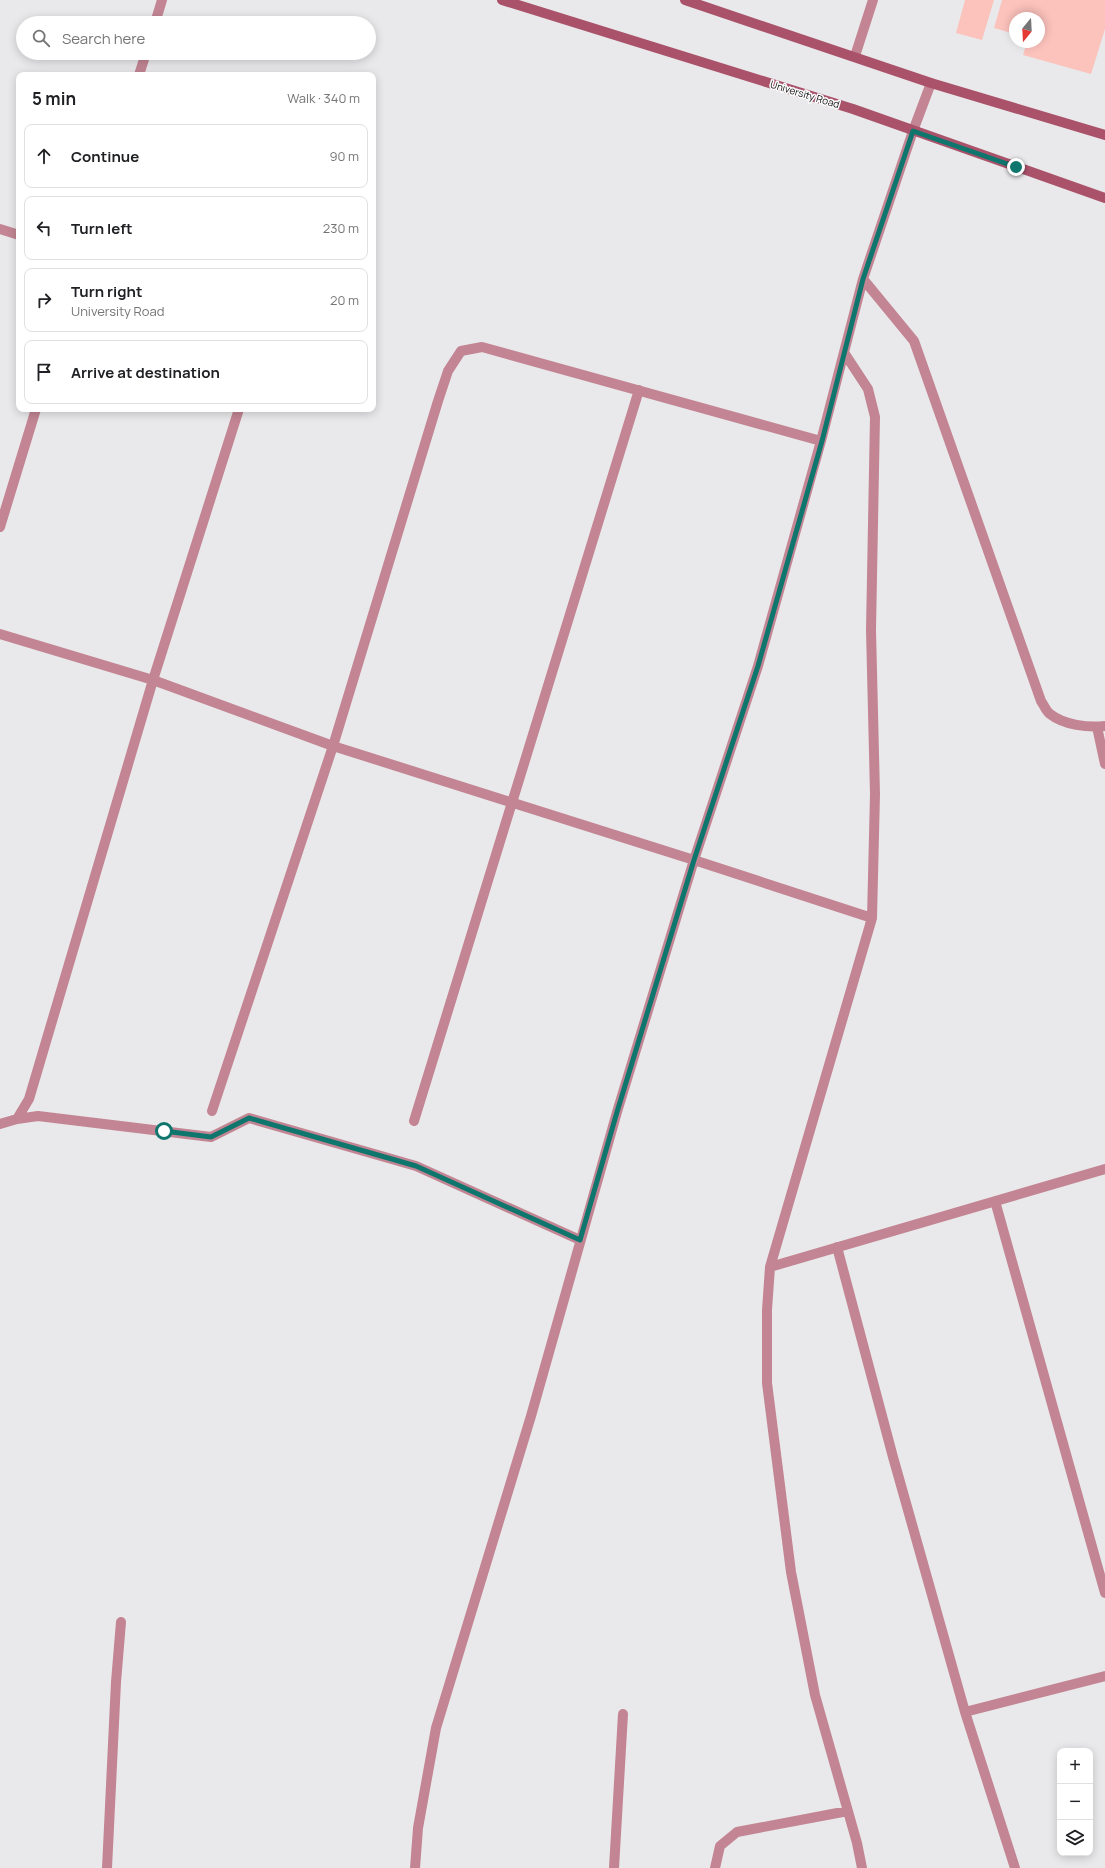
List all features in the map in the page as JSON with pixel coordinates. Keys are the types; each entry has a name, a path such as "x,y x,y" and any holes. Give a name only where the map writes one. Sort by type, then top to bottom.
{"street":[{"path":"157,16 162,0"},
{"name":"University Road","path":"502,0 853,109 1105,198"},
{"path":"685,0 855,56 931,83 1105,135"},
{"path":"855,56 873,0"},
{"path":"140,72 144,60"},
{"path":"415,1868 418,1828 436,1728 531,1416 617,1112 694,860 758,666 822,441 863,279 913,131 931,83"},
{"path":"0,229 16,234"},
{"path":"863,279 914,341 1041,701 1049,714 1066,722 1101,727 1105,764"},
{"path":"212,1111 333,746 438,401 448,371 461,351 482,347 822,441"},
{"path":"845,354 868,389 875,417 871,630 875,794 872,918 770,1266 767,1310 766,1383 791,1572 815,1695 848,1811 862,1868"},
{"path":"414,1121 639,390"},
{"path":"0,528 35,412"},
{"path":"17,1119 29,1099 152,680 237,412"},
{"path":"0,634 152,680 333,746 872,918"},
{"path":"0,1124 17,1119 38,1116 211,1137 249,1118 416,1166 580,1240"},
{"path":"770,1266 1105,1170"},
{"path":"995,1201 1105,1593"},
{"path":"837,1247 893,1457 965,1712 1015,1868"},
{"path":"107,1868 116,1682 121,1622"},
{"path":"965,1712 1105,1676"},
{"path":"614,1868 623,1714"},
{"path":"715,1868 720,1846 737,1832 848,1811"}],"building":[{"path":"965,0 994,0 982,40 956,33"},
{"path":"1002,0 1105,0 1105,29 1091,74 1023,55 1025,48 1045,48 1045,12 1009,12 1009,32 994,28"}],"route":[{"path":"164,1131 211,1137 249,1118 416,1166 497,1201 580,1240 617,1112 694,860 758,666 822,441 863,279 913,131 1016,167"}]}
